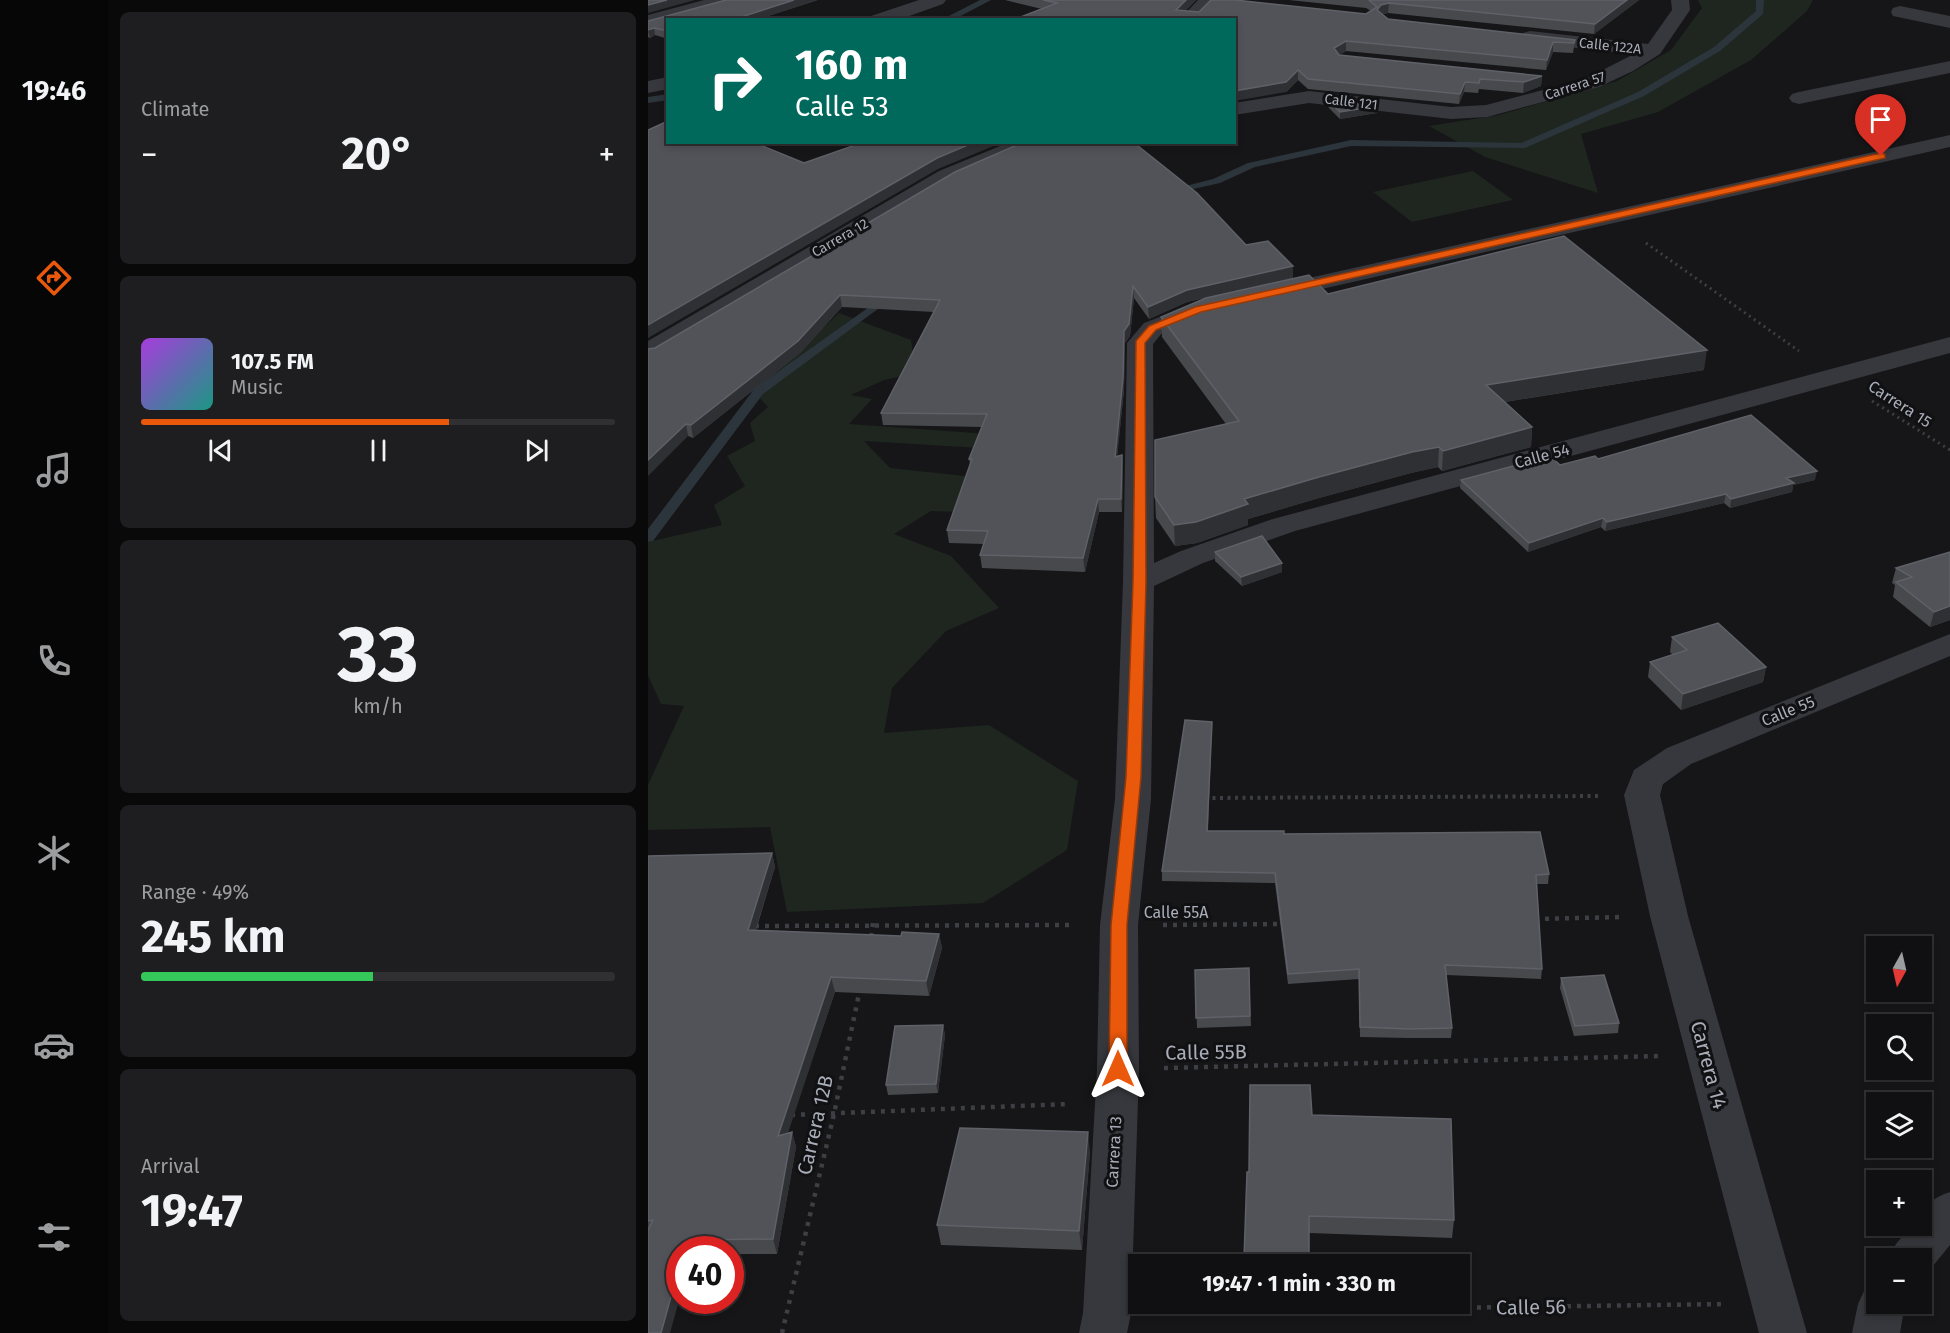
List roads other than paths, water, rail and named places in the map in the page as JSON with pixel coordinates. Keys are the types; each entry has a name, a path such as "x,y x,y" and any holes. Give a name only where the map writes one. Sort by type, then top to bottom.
{"street":[{"path":"648,21 724,0"},
{"path":"884,18 937,0"},
{"path":"1191,18 1215,0"},
{"name":"Carrera 57","path":"1469,114 1592,83 1653,51 1681,10 1680,0"},
{"path":"1900,12 1950,22"},
{"name":"Calle 122A","path":"1515,35 1653,51"},
{"path":"1799,98 1950,68"},
{"path":"1533,78 1592,83"},
{"path":"1309,97 1320,79"},
{"path":"648,87 666,83"},
{"name":"Calle 121","path":"1236,109 1309,97 1469,114"},
{"path":"1257,296 1950,141"},
{"name":"Carrera 12","path":"648,352 947,176 1010,149 1031,144"},
{"name":"Carrera 13","path":"1105,1323 1118,1069 1119,925 1133,799 1139,582 1140,343 1153,328 1198,309 1222,304"},
{"name":"Calle 54","path":"1139,582 1192,557 1284,525 1950,345"},
{"name":"Calle 55","path":"1642,795 1647,778 1679,756 1950,644"},
{"name":"Carrera 14","path":"1642,795 1669,916 1779,1318"},
{"path":"1920,1248 1950,1211"},
{"path":"1876,1333 1880,1314"}],"waterway":[{"path":"949,18 987,0"},
{"path":"1171,191 1216,181 1252,165 1351,143 1522,146 1641,94 1717,49 1760,12 1760,0"},
{"path":"648,100 666,97"},
{"path":"648,538 759,391 886,298"}]}
